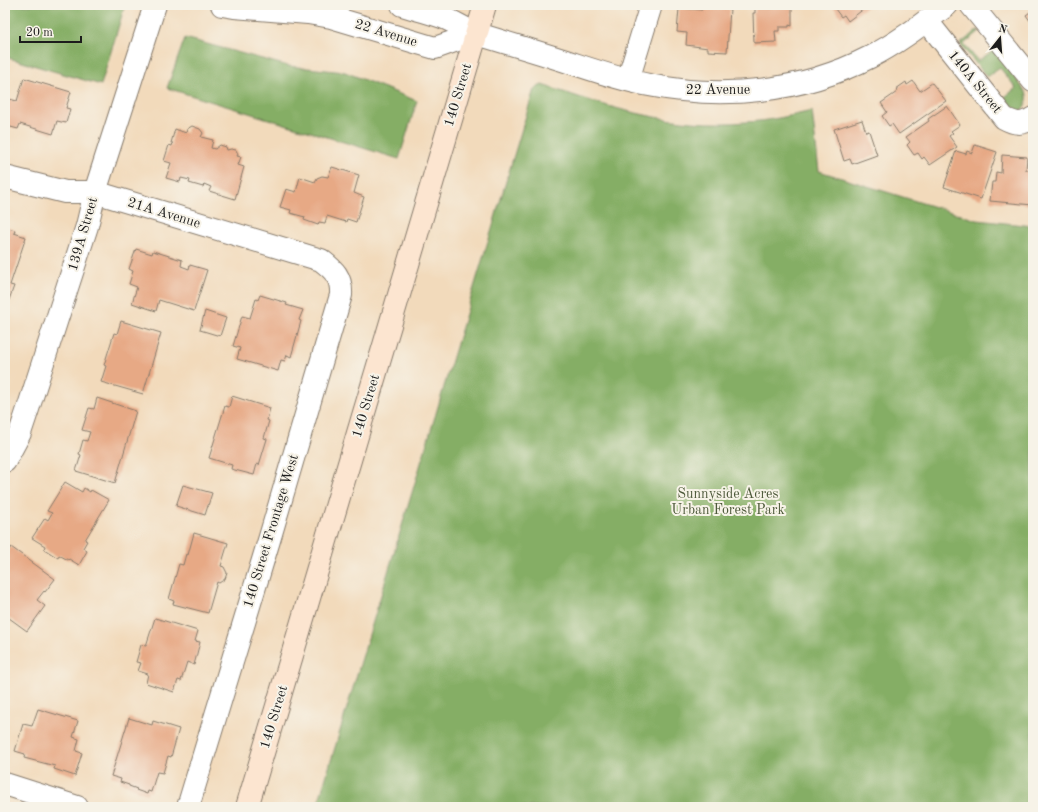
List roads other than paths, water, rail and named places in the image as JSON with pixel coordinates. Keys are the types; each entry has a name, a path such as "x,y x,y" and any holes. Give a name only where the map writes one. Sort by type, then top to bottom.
{"main road":[{"name":"140 Street","path":"247,807 485,5"}],"street":[{"name":"139A Street","path":"5,461 20,433 28,409 87,226 95,192 155,5"},
{"name":"22 Avenue","path":"222,5 234,8 308,13 332,11 436,48 477,34"},
{"name":"22 Avenue","path":"402,5 442,17 477,34 628,80 676,90 704,92 761,90 789,85 830,74 870,57 894,43 927,21 946,5"},
{"path":"628,80 651,5"},
{"path":"971,5 1033,81"},
{"name":"140A Street","path":"927,21 1004,118 1011,122 1019,123 1027,122 1033,118"},
{"name":"21A Avenue","path":"5,177 65,192 95,192 321,260"},
{"name":"140 Street Frontage West","path":"188,807 270,537 341,295 342,286 339,278 332,268 321,260"},
{"path":"5,784 77,807"}],"park label":[{"name":"Sunnyside Acres Urban Forest Park","path":"728,502"}]}
